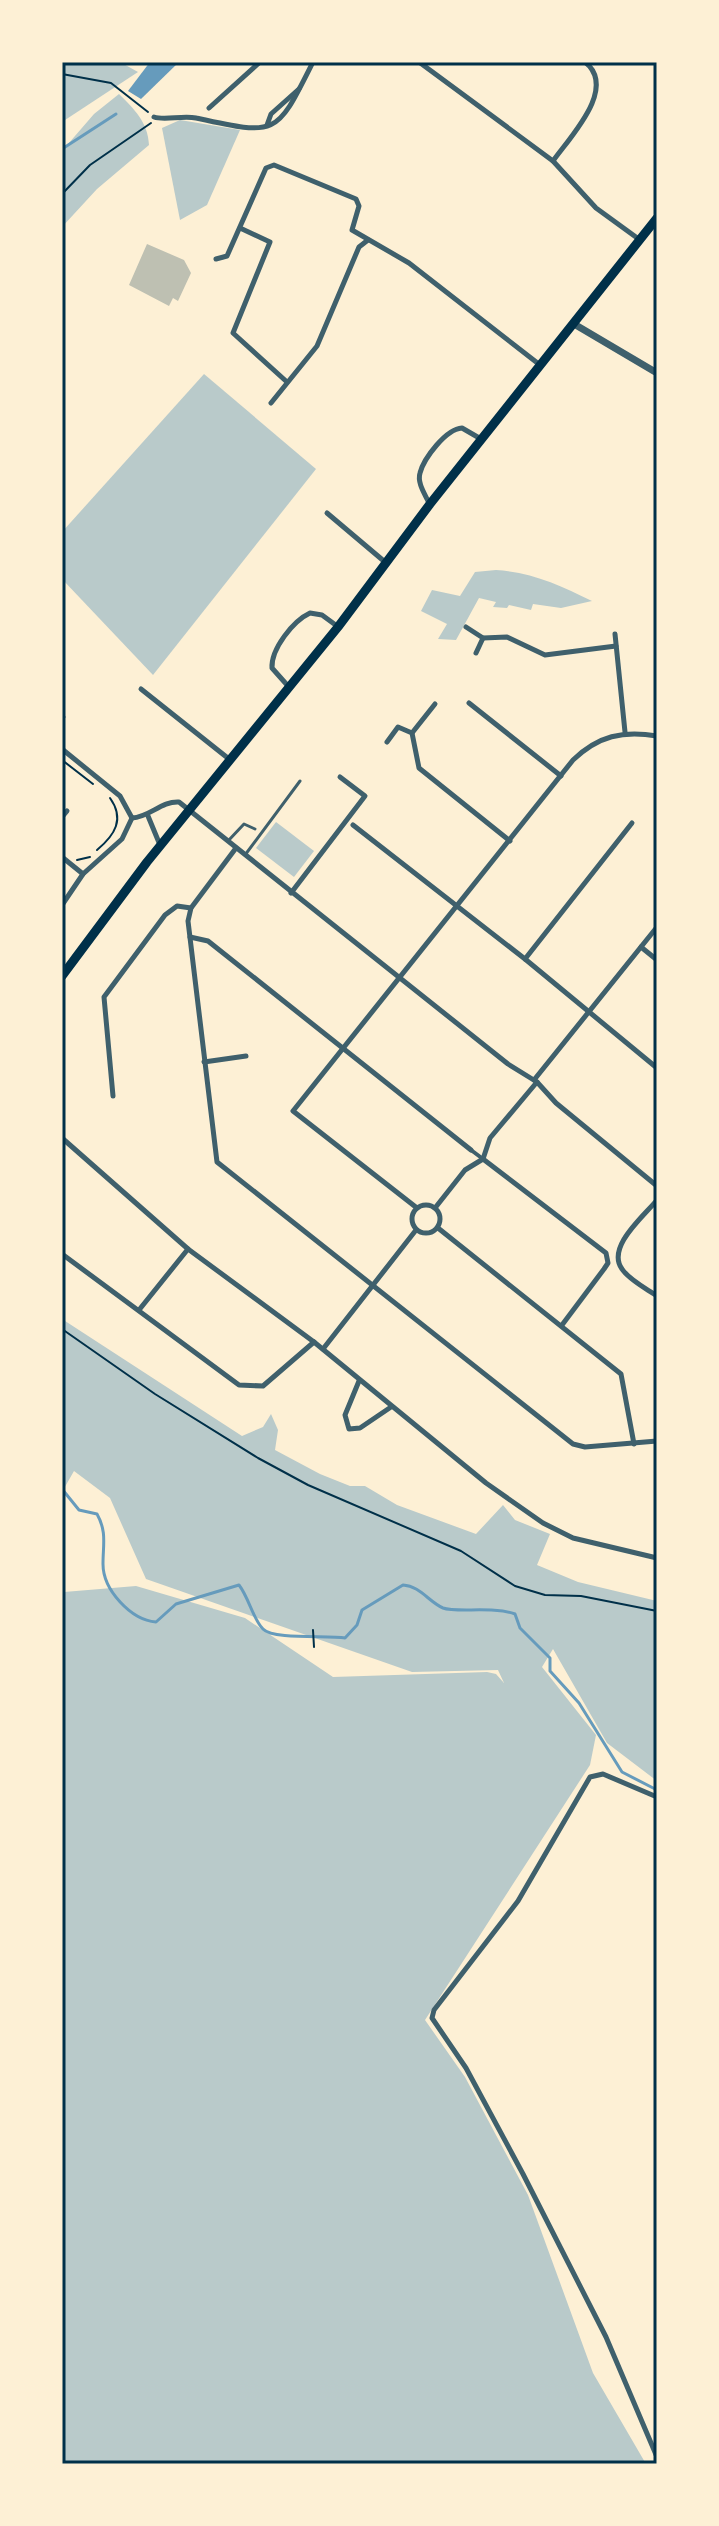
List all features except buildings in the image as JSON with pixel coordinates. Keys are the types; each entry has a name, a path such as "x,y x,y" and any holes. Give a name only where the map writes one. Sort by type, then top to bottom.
{"main road":[{"path":"62,976 160,846 338,627 430,504 657,218"}],"street":[{"path":"209,108 260,62"},
{"path":"154,117 187,116 256,130 276,123 287,112 313,62"},
{"path":"419,62 553,161 596,208 641,241"},
{"path":"553,161 597,93 596,76 585,62"},
{"path":"266,126 271,114 292,92 301,88"},
{"path":"218,101 225,109"},
{"path":"216,259 227,256 266,168 274,165 356,199 359,206 352,230 409,263 540,365"},
{"path":"240,228 270,242 233,333 287,382"},
{"path":"271,403 317,346 359,247 369,239"},
{"path":"574,324 657,373"},
{"path":"430,504 419,476 446,435 462,428 482,440"},
{"path":"327,513 385,562"},
{"path":"289,687 272,668 273,654 282,641 310,613 322,615 338,627"},
{"path":"466,627 483,638 507,637 545,655 616,646"},
{"path":"615,634 625,732"},
{"path":"476,653 483,638"},
{"path":"141,689 229,759"},
{"path":"469,703 561,776"},
{"path":"435,704 412,733 419,768 510,841"},
{"path":"387,742 398,727 412,733"},
{"path":"417,1208 293,1111 561,776 591,745 625,732 657,736"},
{"path":"62,749 120,796 132,818"},
{"path":"340,777 365,796"},
{"path":"291,893 370,789"},
{"path":"132,818 148,816 176,801 189,810 508,1064 536,1081 556,1103 657,1186"},
{"path":"62,817 67,811"},
{"path":"148,816 160,846"},
{"path":"62,905 83,874 122,839 132,818"},
{"path":"525,959 632,823"},
{"path":"353,825 459,906 657,1068"},
{"path":"236,848 191,908 190,937 217,1162 573,1444 585,1447 657,1441"},
{"path":"62,857 83,874"},
{"path":"113,1096 104,997 165,915 177,906 191,908"},
{"path":"435,1208 465,1170 483,1159 490,1138 657,927"},
{"path":"190,937 208,941 606,1253 604,1269 562,1325"},
{"path":"641,947 657,960"},
{"path":"203,1062 246,1056"},
{"path":"62,1138 188,1249 314,1342 391,1407 543,1523 573,1538 657,1558"},
{"path":"657,1200 618,1249 622,1270 657,1296"},
{"path":"416,1230 412,1216 417,1208 426,1205 435,1208 440,1215 438,1228"},
{"path":"416,1230 425,1234 438,1228"},
{"path":"438,1228 562,1325 624,1380 634,1444"},
{"path":"323,1349 416,1230"},
{"path":"139,1310 188,1249"},
{"path":"62,1254 246,1387 263,1386 314,1342"},
{"path":"359,1381 345,1415 349,1429 360,1428 391,1407"},
{"path":"657,1797 603,1774 590,1777 518,1901 434,2010 432,2018 466,2068 523,2174 606,2337 657,2457"}],"lane":[{"path":"245,856 300,781"},
{"path":"228,841 244,824 255,829"}],"path":[{"path":"62,74 111,83 154,117 150,125 90,165 62,194"},
{"path":"62,760 97,787"},
{"path":"76,862 80,857 93,855 115,830 117,810 109,797"},
{"path":"62,1329 155,1394 258,1458 308,1485 461,1551 515,1586 545,1595 581,1596 657,1611"},
{"path":"313,1630 314,1647"}],"shaded area":[{"path":"62,62 120,62 138,72 62,122"},
{"path":"119,94 143,123 149,145 97,189 62,227 62,151 94,114"},
{"path":"180,120 240,130 207,205 180,220 162,128"},
{"path":"204,374 316,469 153,675 62,579 62,532"},
{"path":"496,570 545,580 592,601 561,608 533,604 531,610 509,605 507,608 493,607 496,602 479,598 456,640 438,639 447,624 421,611 432,590 460,596 475,572"},
{"path":"276,822 314,851 294,877 256,848"},
{"path":"62,1319 242,1436 263,1427 271,1414 278,1430 275,1450 320,1474 350,1486 365,1486 397,1505 476,1534 503,1505 515,1520 550,1534 537,1565 578,1582 657,1601 657,1781 607,1743 553,1649 542,1667 596,1735 590,1765 425,2020 465,2077 528,2195 593,2373 646,2464 62,2464 62,1588 64,1592 136,1586 245,1618 333,1677 487,1672 496,1674 504,1683 498,1670 412,1672 146,1579 110,1498 74,1471 62,1492"}],"water":[{"path":"150,62 179,62 141,99 128,91"}],"waterway":[{"path":"62,149 116,114"},
{"path":"62,1489 79,1510 97,1514 103,1532 103,1564 108,1584 128,1610 147,1620 156,1622 176,1604 239,1585 263,1629 278,1635 345,1638 357,1625 362,1610 403,1585 414,1588 443,1608 497,1610 515,1614 520,1628 550,1658 550,1671 579,1703 622,1772 657,1790"}]}
